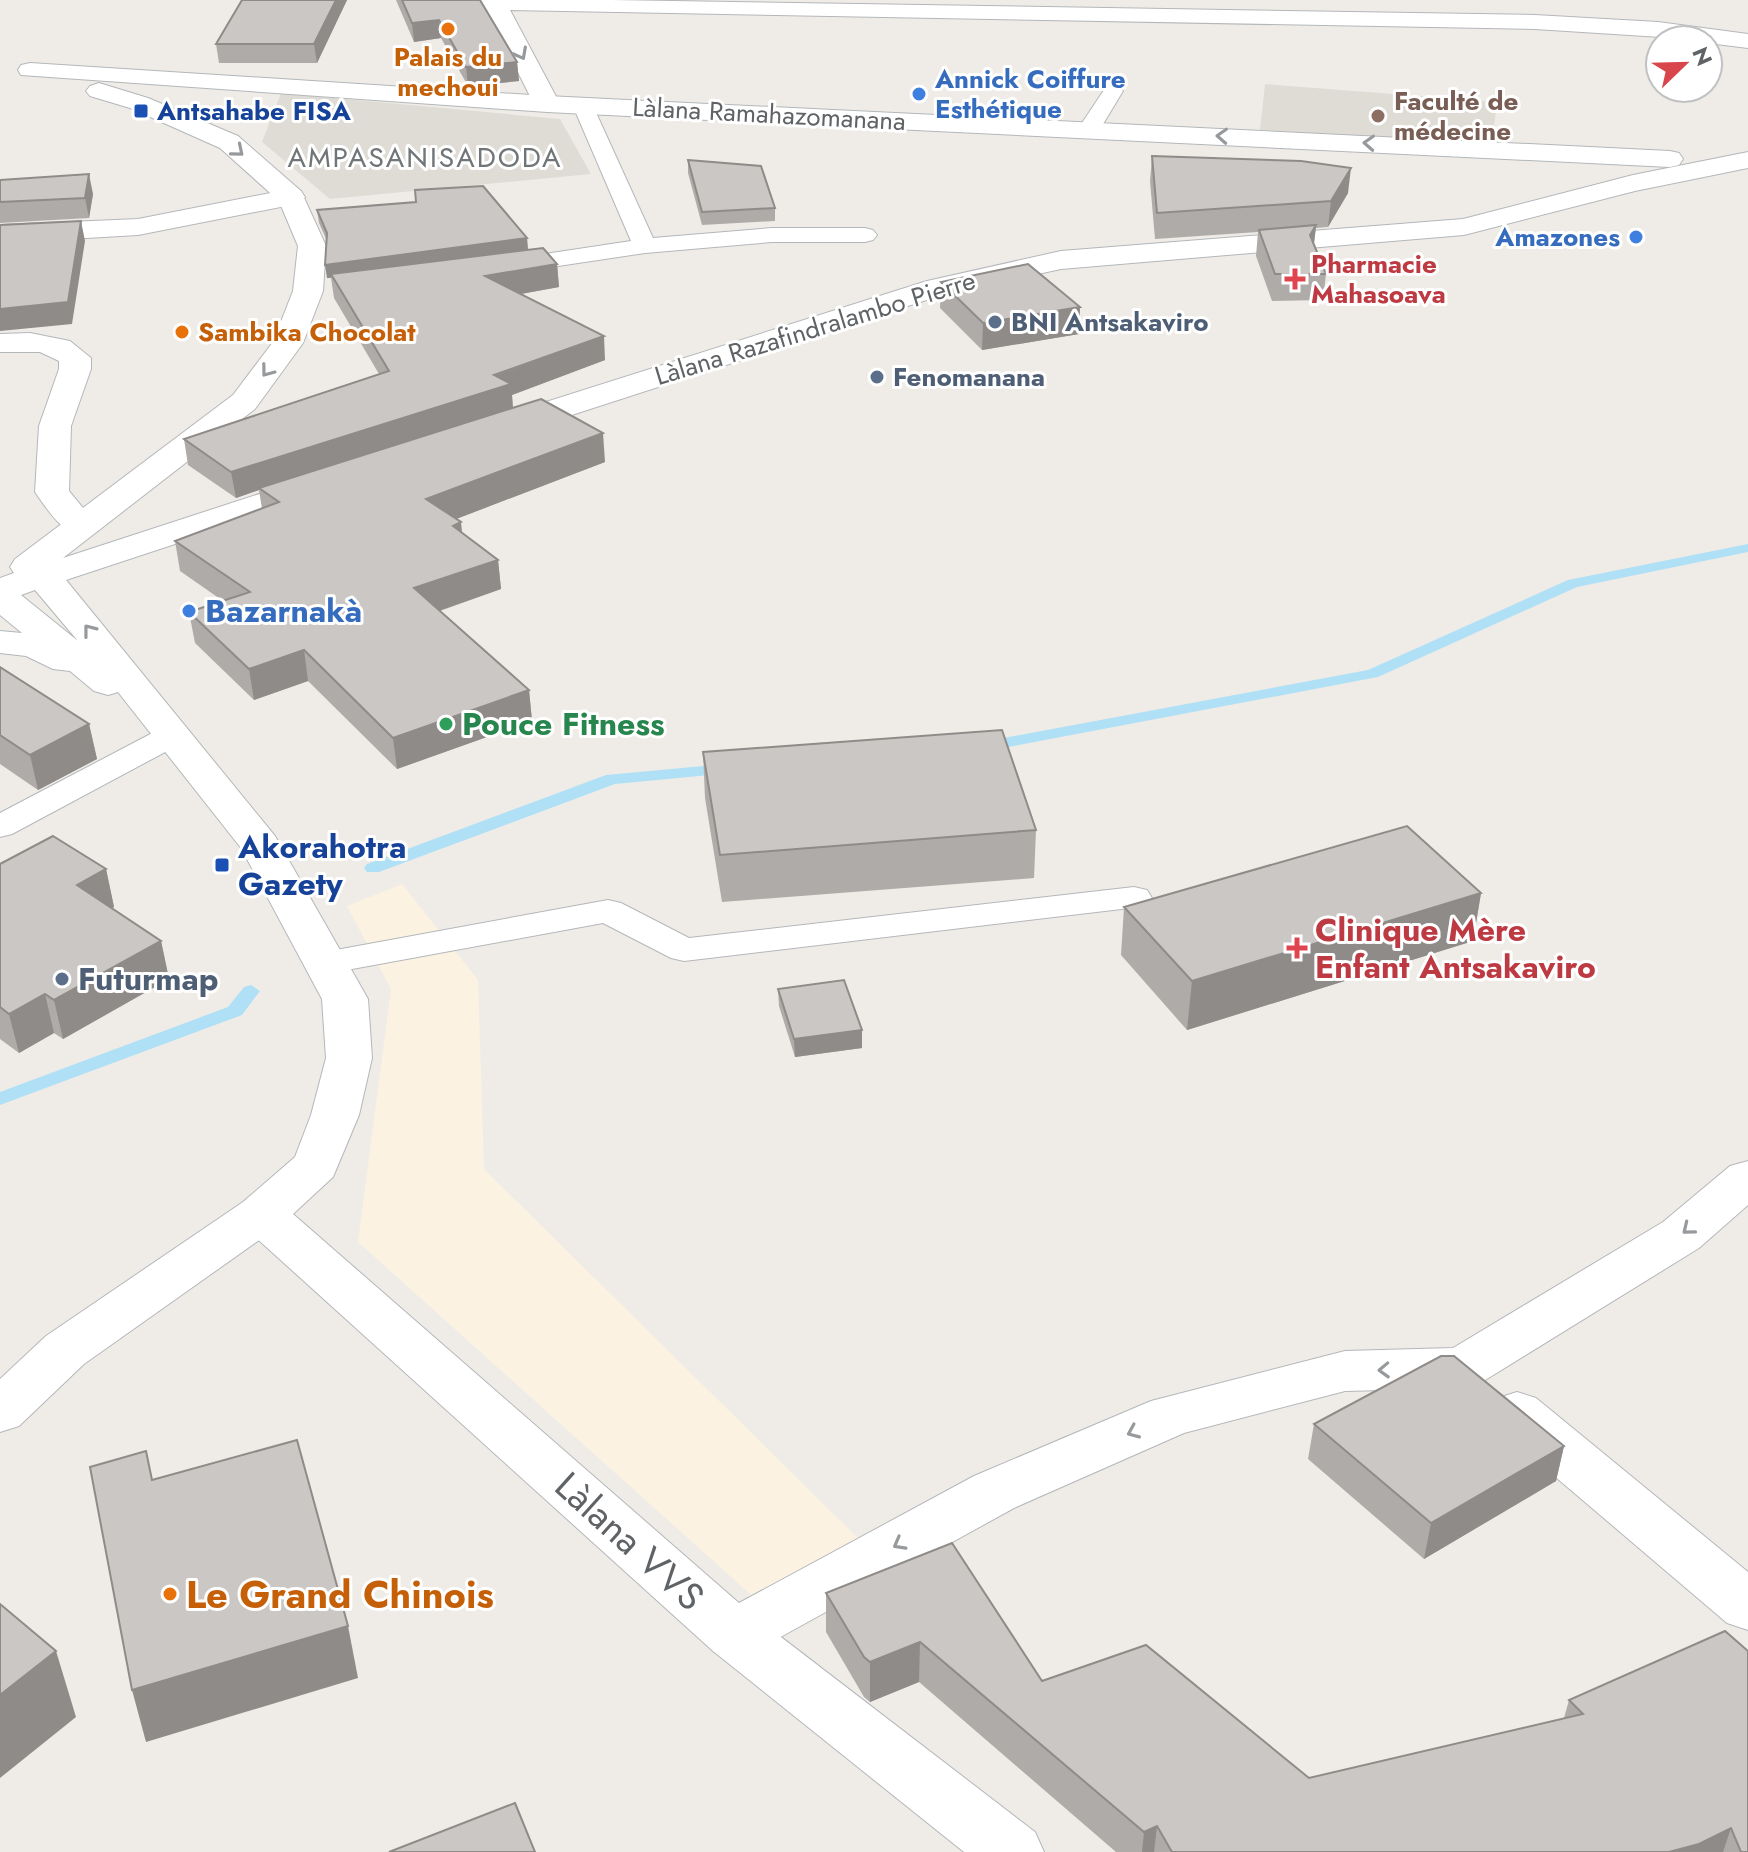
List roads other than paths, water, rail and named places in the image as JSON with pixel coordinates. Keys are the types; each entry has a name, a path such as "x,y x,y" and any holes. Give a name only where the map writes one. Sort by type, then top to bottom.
{"main road":[{"path":"424,0 495,4 614,3 1520,22 1658,29 1748,41"},
{"path":"495,4 547,104"},
{"path":"0,64 139,103 229,142 291,197 312,246 323,289 244,402 0,589"},
{"name":"Làlana Ramahazomanana","path":"30,70 583,106 1586,156 1658,159 1748,157"},
{"path":"139,103 145,91 179,81"},
{"path":"1586,156 1639,191 1748,172"},
{"path":"1639,191 1748,157"},
{"name":"Làlana Razafindralambo Pierre","path":"472,436 937,287 1045,263 1550,222 1639,191"},
{"path":"0,234 138,227 291,197"},
{"path":"0,343 40,343 64,347 75,358 75,369 55,426 52,492 89,538 127,547"},
{"path":"0,589 352,475"},
{"path":"0,1411 65,1350 261,1214 316,1165 335,1115 349,1058 345,999 260,845 83,622 41,575"},
{"path":"0,597 171,736"},
{"path":"0,642 35,646 108,683"},
{"path":"734,1634 994,1492 1170,1416 1345,1371 1463,1368 1681,1235 1748,1178"},
{"name":"Làlana VVS","path":"261,1214 734,1634 1012,1852"},
{"path":"0,1376 65,1350"},
{"path":"1463,1368 1748,1606"}],"lane":[{"path":"1089,129 1113,91"},
{"path":"583,106 645,246"},
{"path":"484,270 645,246 772,235 865,235"},
{"path":"0,827 171,736"},
{"path":"325,963 608,911 684,950 1134,898"}],"waterway":[{"path":"982,747 1372,674 1573,583 1748,548"},
{"path":"373,868 612,779 725,769"},
{"path":"0,1099 235,1011 251,991"}],"place":[{"name":"Palais du mechoui","path":"448,29"},
{"name":"Annick Coiffure Esthétique","path":"919,94"},
{"name":"Antsahabe FISA","path":"141,111"},
{"name":"Faculté de médecine","path":"1378,116"},
{"name":"Amazones","path":"1636,237"},
{"name":"Pharmacie Mahasoava","path":"1295,279"},
{"name":"BNI Antsakaviro","path":"995,322"},
{"name":"Sambika Chocolat","path":"182,332"},
{"name":"Fenomanana","path":"877,377"},
{"name":"Bazarnakà","path":"189,611"},
{"name":"Pouce Fitness","path":"446,724"},
{"name":"Akorahotra Gazety","path":"222,865"},
{"name":"Clinique Mère Enfant Antsakaviro","path":"1297,948"},
{"name":"Futurmap","path":"62,979"},
{"name":"Le Grand Chinois","path":"170,1594"}],"district":[{"name":"AMPASANISADODA","path":"425,157"}]}
